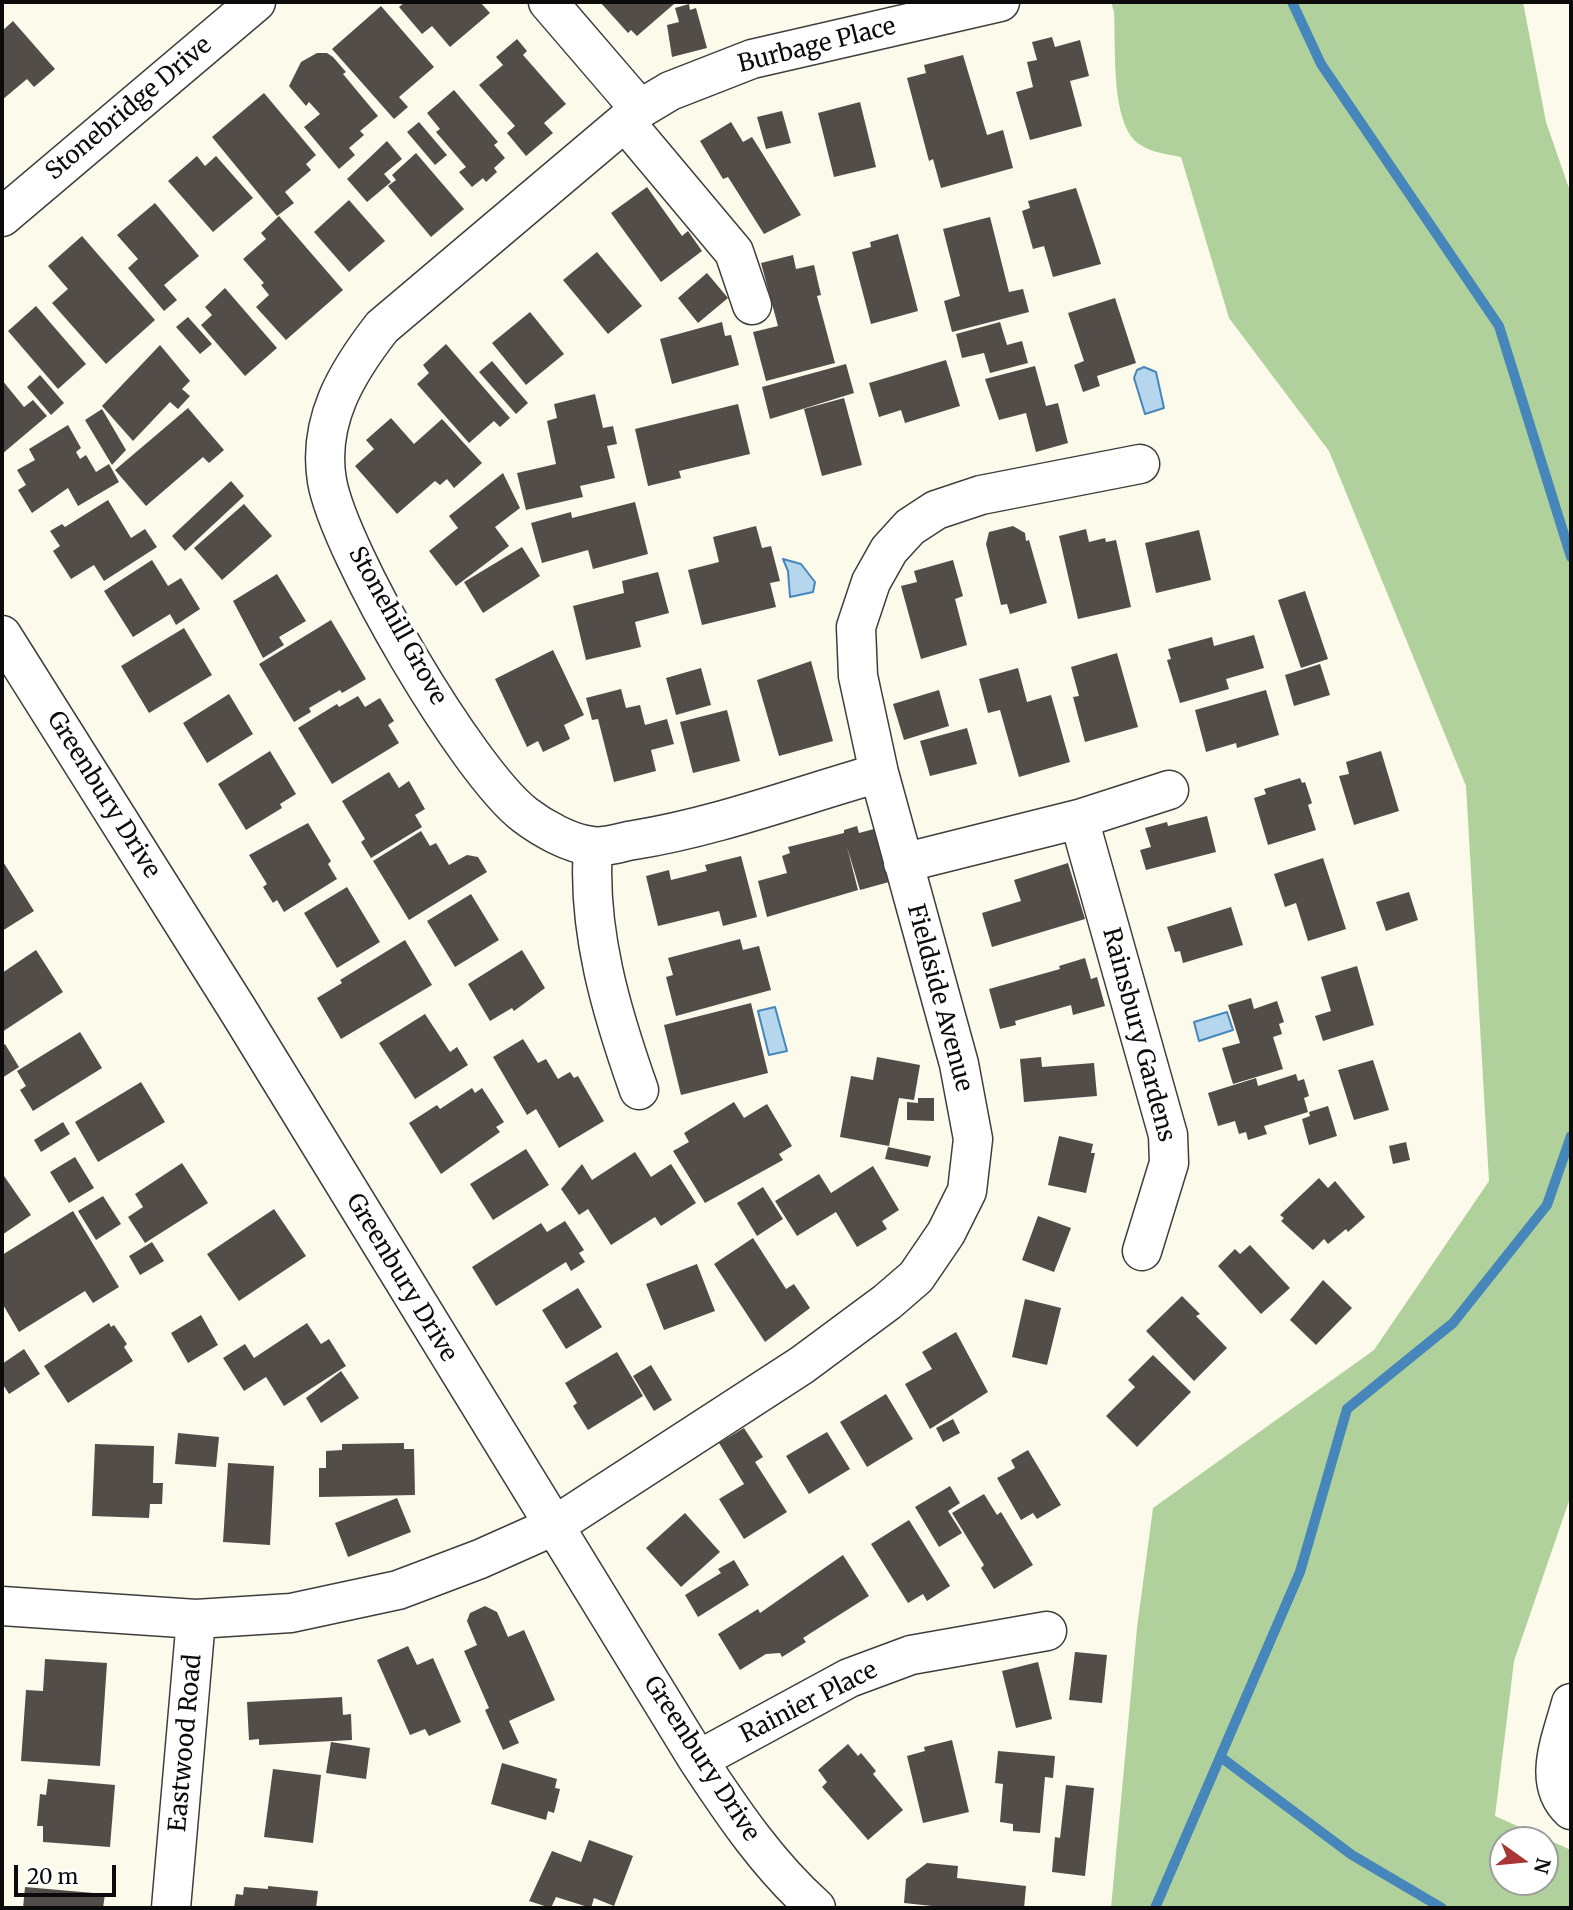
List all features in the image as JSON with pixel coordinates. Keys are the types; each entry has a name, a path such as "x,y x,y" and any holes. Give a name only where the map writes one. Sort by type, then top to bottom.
{"street":[{"name":"Stonebridge Drive","path":"2,217 256,2"},
{"path":"548,2 729,245 752,305"},
{"name":"Burbage Place","path":"632,115 679,87 752,59 1000,2"},
{"name":"Stonehill Grove","path":"632,115 382,327 356,359 334,401 326,435 327,481 346,536 379,605 431,692 493,783 525,815 563,836 593,846 659,836 878,773"},
{"name":"Fieldside Avenue","path":"2,1606 196,1619 291,1613 398,1590 480,1559 554,1525 802,1365 916,1277 946,1233 967,1191 974,1139 959,1064 878,773 858,676 856,627 870,582 889,550 910,527 936,510 981,495 1140,464"},
{"name":"Greenbury Drive","path":"3,638 209,964 698,1760 746,1831 793,1888 816,1908"},
{"path":"902,863 1079,819 1169,790"},
{"name":"Rainsbury Gardens","path":"1079,819 1168,1135 1169,1163 1142,1251"},
{"path":"593,846 591,905 596,935 624,1048 639,1090"},
{"name":"Eastwood Road","path":"171,1908 196,1619"},
{"name":"Rainier Place","path":"698,1760 849,1678 911,1655 1047,1631"},
{"path":"1571,1703 1555,1767 1556,1791 1571,1810"}],"green space":[{"path":"1111,2 1523,2 1546,122 1571,194 1571,1495 1514,1661 1495,1816 1517,1826 1489,1826 1489,1896 1559,1896 1559,1845 1571,1850 1571,1908 1111,1908 1137,1628 1153,1508 1374,1350 1489,1181 1466,786 1329,451 1229,318 1181,157 1144,147 1130,134 1119,102 1114,12"}],"water":[{"path":"1144,367 1156,372 1164,408 1145,414 1134,378 1137,370"},
{"path":"783,559 801,564 815,582 813,592 790,597 788,571"},
{"path":"775,1007 787,1051 769,1055 758,1011"},
{"path":"1227,1012 1233,1030 1199,1041 1194,1022"}],"building":[{"path":"405,2 480,2 490,13 450,47 432,26 422,34 399,7"},
{"path":"600,2 674,4 637,36 631,30 628,33"},
{"path":"689,4 690,10 696,8 707,48 672,57 667,25 679,22 675,8"},
{"path":"381,6 434,67 399,97 408,107 394,119 332,49"},
{"path":"13,21 55,69 34,87 27,79 2,100 2,31"},
{"path":"1052,37 1055,47 1080,40 1089,76 1070,81 1082,126 1030,140 1016,92 1033,87 1027,62 1037,60 1032,42"},
{"path":"517,39 527,51 523,55 566,104 544,123 553,133 526,156 507,133 515,126 479,85 503,65 496,57"},
{"path":"317,53 327,53 333,57 346,72 343,74 378,116 360,131 364,135 349,148 355,155 339,169 304,127 320,114 309,102 306,106 289,86 301,62"},
{"path":"963,55 987,135 1003,130 1013,168 941,188 933,159 929,161 907,78 926,73 924,65"},
{"path":"454,90 498,142 494,145 505,158 494,168 497,172 486,182 483,178 472,187 459,172 466,167 436,132 440,129 427,113"},
{"path":"264,93 316,155 306,164 311,170 285,192 294,203 277,216 212,137"},
{"path":"860,102 876,167 834,177 818,113"},
{"path":"782,111 791,143 766,149 757,117"},
{"path":"419,122 447,155 435,165 407,132"},
{"path":"731,122 743,142 752,137 801,215 764,234 728,177 723,179 700,141"},
{"path":"387,141 402,159 384,174 391,182 367,202 347,179"},
{"path":"416,153 464,209 431,237 388,186 396,180 392,175"},
{"path":"197,156 205,166 216,156 253,198 213,232 168,181"},
{"path":"647,187 682,236 688,231 702,251 661,282 611,213"},
{"path":"1076,188 1101,264 1053,277 1044,246 1033,249 1022,211 1030,208 1028,201"},
{"path":"349,200 385,241 349,272 314,232"},
{"path":"155,203 199,256 164,285 177,300 164,311 128,268 138,259 117,235"},
{"path":"279,216 343,290 286,340 256,307 269,295 261,285 264,283 243,259 266,239 261,233"},
{"path":"990,217 1009,292 1023,289 1029,312 952,332 944,301 960,296 943,229"},
{"path":"898,234 918,311 871,324 852,252 871,247 870,242"},
{"path":"82,236 155,320 106,364 52,303 68,289 48,266"},
{"path":"597,252 642,306 608,334 563,280"},
{"path":"793,255 796,269 814,265 821,295 817,296 835,363 766,381 753,332 778,326 761,263"},
{"path":"707,273 728,298 698,323 678,298"},
{"path":"225,288 277,348 245,376 201,325 212,315 205,307"},
{"path":"1115,298 1136,363 1097,376 1100,386 1083,392 1074,365 1084,361 1068,313"},
{"path":"36,306 86,364 58,389 8,331"},
{"path":"530,312 564,354 526,385 492,343"},
{"path":"188,317 212,344 200,354 176,327"},
{"path":"722,322 725,336 731,335 739,365 672,384 660,339"},
{"path":"1000,322 1007,345 1022,341 1028,363 990,373 984,353 962,358 956,334"},
{"path":"446,344 510,418 500,427 494,421 469,443 417,384 429,373 423,365"},
{"path":"160,345 190,381 182,389 190,396 178,409 170,402 133,441 102,406"},
{"path":"946,360 960,406 905,423 901,410 879,417 869,383"},
{"path":"492,361 528,403 516,414 479,372"},
{"path":"846,364 854,393 770,419 762,387"},
{"path":"1035,366 1046,406 1058,403 1068,443 1036,452 1026,413 999,420 985,379"},
{"path":"40,375 64,403 51,415 27,387"},
{"path":"2,380 24,407 33,400 47,416 2,454"},
{"path":"595,394 603,428 613,426 617,444 607,446 615,478 580,486 583,497 526,510 517,473 556,464 547,421 557,418 554,404"},
{"path":"844,398 862,465 822,476 804,409"},
{"path":"738,404 750,454 679,471 681,478 648,486 635,429"},
{"path":"188,408 224,450 209,463 203,457 146,506 115,470"},
{"path":"102,409 126,450 112,465 85,420"},
{"path":"391,418 414,444 442,419 482,463 454,488 447,479 440,485 435,481 397,514 355,466 374,449 366,440"},
{"path":"68,425 81,448 76,452 80,459 86,455 96,472 109,464 119,482 78,506 68,488 32,513 18,490 26,485 17,470 35,460 29,449"},
{"path":"503,473 520,508 495,527 509,546 456,586 429,551 458,528 449,516"},
{"path":"231,481 244,496 185,551 172,536"},
{"path":"108,500 131,538 145,529 157,547 104,581 94,565 71,579 53,551 60,546 50,531 62,524 65,527"},
{"path":"635,502 648,554 593,569 588,550 542,563 531,523 571,512 572,518"},
{"path":"244,504 272,536 222,580 194,548"},
{"path":"756,526 762,548 771,546 780,581 770,583 776,607 702,625 688,570 719,562 713,537"},
{"path":"1013,526 1025,533 1026,541 1029,540 1047,603 1010,614 1007,604 1001,605 986,544 989,532"},
{"path":"1086,529 1089,542 1105,538 1106,542 1116,540 1131,607 1078,619 1059,536"},
{"path":"1199,530 1211,580 1156,593 1145,543"},
{"path":"522,547 540,576 483,613 464,582"},
{"path":"152,560 168,586 181,578 200,609 176,625 170,614 133,637 104,591"},
{"path":"953,560 963,596 955,599 967,645 921,659 901,586 917,582 914,571"},
{"path":"658,572 669,613 635,622 641,647 586,660 573,606 624,593 622,581"},
{"path":"277,574 306,621 279,637 284,645 263,658 233,601"},
{"path":"1305,591 1328,659 1301,668 1278,600"},
{"path":"331,620 366,679 309,708 311,712 294,722 259,664"},
{"path":"184,628 212,675 149,713 121,666"},
{"path":"1254,635 1264,668 1226,679 1229,689 1180,703 1167,660 1171,659 1168,649 1212,637 1214,646"},
{"path":"553,650 584,715 564,725 570,739 543,752 538,741 527,747 495,679"},
{"path":"1117,653 1138,727 1085,742 1073,697 1079,696 1071,667"},
{"path":"811,661 833,741 779,756 757,680"},
{"path":"1320,664 1330,695 1294,706 1285,675"},
{"path":"701,668 711,705 676,715 666,678"},
{"path":"1018,668 1027,702 1051,695 1070,762 1019,777 1000,710 988,713 979,679"},
{"path":"621,689 626,708 640,705 645,725 667,719 674,744 651,750 656,771 614,782 598,719 592,720 586,698"},
{"path":"939,690 949,726 904,740 893,704"},
{"path":"1266,690 1279,735 1237,748 1236,743 1206,752 1195,710"},
{"path":"229,694 253,734 207,763 183,723"},
{"path":"358,696 365,707 380,698 394,721 388,725 399,743 332,784 298,728 337,704 339,707"},
{"path":"727,710 740,761 693,773 680,722"},
{"path":"967,728 977,764 930,776 920,741"},
{"path":"270,751 296,794 280,804 282,808 246,830 218,784"},
{"path":"1381,751 1399,811 1354,825 1339,776 1349,774 1346,762"},
{"path":"389,772 399,788 409,781 425,809 415,815 422,827 371,858 361,842 365,839 342,801"},
{"path":"1300,778 1302,783 1305,782 1312,803 1308,805 1316,830 1268,845 1254,798 1266,794 1264,789"},
{"path":"1207,816 1216,852 1146,870 1140,850 1151,847 1145,828 1167,822 1168,826"},
{"path":"308,823 331,861 328,864 337,879 284,912 277,900 273,903 263,887 267,884 249,855"},
{"path":"857,826 859,833 874,829 889,882 860,890 847,847 858,890 767,917 758,881 787,873 782,856 790,853 788,847 844,833 844,830"},
{"path":"421,831 430,846 436,843 449,865 467,855 478,857 487,872 409,920 373,861"},
{"path":"741,856 757,917 723,926 719,911 658,926 646,876 669,870 671,880 707,871 705,865"},
{"path":"1323,858 1346,929 1308,941 1296,903 1285,907 1274,874"},
{"path":"2,860 34,911 2,931"},
{"path":"1068,863 1085,919 992,947 982,913 1021,901 1014,880"},
{"path":"347,887 380,942 337,968 304,913"},
{"path":"1409,892 1418,920 1386,931 1376,902"},
{"path":"471,894 499,940 455,967 427,921"},
{"path":"1231,907 1243,945 1183,963 1180,951 1175,952 1167,927"},
{"path":"740,939 743,950 759,946 771,990 676,1016 666,977 673,975 668,958"},
{"path":"405,940 432,985 341,1039 317,998 342,983 340,980"},
{"path":"36,950 63,992 2,1032 2,973"},
{"path":"522,950 545,988 514,1011 512,1008 490,1021 468,984"},
{"path":"1085,958 1091,979 1097,977 1105,1006 1073,1015 1071,1005 1015,1021 1016,1025 1000,1029 989,989 1060,969 1059,966"},
{"path":"1357,966 1374,1025 1323,1041 1315,1016 1331,1011 1321,977"},
{"path":"1251,998 1254,1009 1277,1001 1284,1022 1279,1024 1282,1034 1273,1037 1283,1069 1233,1084 1222,1048 1240,1043 1228,1005"},
{"path":"751,1003 768,1073 681,1095 664,1025"},
{"path":"425,1014 450,1052 457,1047 468,1065 415,1099 379,1043"},
{"path":"80,1032 102,1068 33,1111 20,1090 26,1086 17,1071"},
{"path":"523,1039 538,1063 546,1059 558,1079 570,1072 574,1078 578,1076 604,1121 559,1148 536,1109 527,1115 493,1057"},
{"path":"5,1044 19,1067 2,1078 2,1046"},
{"path":"877,1057 920,1065 914,1100 899,1098 889,1146 840,1137 851,1076 873,1080"},
{"path":"1041,1057 1042,1067 1094,1063 1097,1096 1024,1102 1020,1059"},
{"path":"1373,1060 1389,1110 1354,1120 1338,1070"},
{"path":"1296,1074 1298,1081 1304,1079 1309,1096 1304,1098 1308,1112 1264,1126 1267,1134 1248,1140 1246,1132 1239,1134 1235,1121 1218,1126 1208,1093 1256,1078 1258,1086"},
{"path":"141,1082 165,1122 98,1162 75,1122"},
{"path":"472,1088 475,1093 482,1088 504,1122 496,1127 500,1132 441,1174 409,1123 437,1105 440,1109"},
{"path":"918,1098 934,1098 934,1121 907,1120 907,1102 918,1103"},
{"path":"734,1102 744,1118 767,1104 792,1146 779,1154 783,1160 705,1203 673,1151 689,1142 684,1133"},
{"path":"1328,1106 1337,1136 1309,1145 1302,1119 1310,1116 1309,1112"},
{"path":"63,1122 70,1134 41,1152 34,1140"},
{"path":"1059,1136 1093,1144 1091,1153 1095,1153 1086,1193 1048,1185"},
{"path":"1406,1142 1410,1160 1393,1164 1389,1146"},
{"path":"888,1147 931,1156 928,1167 885,1159"},
{"path":"526,1149 549,1185 493,1220 470,1184"},
{"path":"635,1152 651,1177 671,1164 696,1203 661,1226 655,1217 611,1245 588,1209 579,1215 561,1189 582,1164 592,1180"},
{"path":"75,1157 94,1188 69,1203 50,1172"},
{"path":"182,1163 208,1203 145,1243 128,1217 143,1207 135,1194"},
{"path":"873,1166 899,1210 882,1221 887,1229 857,1247 836,1212 797,1236 775,1201 819,1174 831,1193"},
{"path":"2,1173 31,1215 2,1235"},
{"path":"1319,1178 1328,1188 1335,1181 1365,1217 1348,1232 1346,1229 1328,1244 1324,1239 1313,1250 1281,1221 1284,1218 1280,1215"},
{"path":"763,1187 783,1219 757,1236 737,1203"},
{"path":"103,1196 121,1224 96,1240 78,1211"},
{"path":"274,1209 306,1256 239,1301 207,1254"},
{"path":"73,1211 119,1287 93,1303 85,1291 19,1332 2,1303 2,1255"},
{"path":"1038,1216 1071,1228 1054,1272 1022,1260"},
{"path":"565,1221 584,1250 579,1253 585,1262 571,1271 566,1262 496,1306 472,1267 541,1223 547,1232"},
{"path":"753,1238 786,1289 794,1284 810,1308 765,1342 714,1264"},
{"path":"152,1242 164,1261 140,1275 129,1256"},
{"path":"1250,1245 1290,1288 1261,1314 1218,1266 1235,1249 1240,1254"},
{"path":"697,1264 715,1311 664,1330 646,1284"},
{"path":"1323,1280 1352,1308 1316,1345 1290,1320"},
{"path":"578,1288 602,1327 566,1349 542,1310"},
{"path":"1182,1296 1200,1314 1196,1316 1227,1348 1194,1381 1146,1331"},
{"path":"1025,1299 1061,1308 1047,1365 1012,1357"},
{"path":"201,1315 218,1345 188,1363 171,1333"},
{"path":"109,1323 111,1327 114,1325 127,1344 124,1347 133,1361 68,1403 44,1366"},
{"path":"307,1323 321,1344 329,1339 346,1366 284,1406 266,1377 244,1391 223,1358 245,1344 254,1358"},
{"path":"956,1332 988,1392 930,1429 905,1384 932,1369 922,1352"},
{"path":"24,1349 40,1374 9,1394 2,1383 2,1364"},
{"path":"617,1352 643,1396 588,1430 573,1406 577,1403 565,1383"},
{"path":"1153,1355 1191,1392 1137,1447 1106,1416 1135,1387 1128,1380"},
{"path":"651,1365 672,1400 654,1411 633,1376"},
{"path":"341,1371 359,1398 321,1423 306,1398"},
{"path":"886,1394 913,1439 867,1467 840,1422"},
{"path":"953,1419 960,1433 943,1442 936,1428"},
{"path":"744,1428 763,1457 755,1462 787,1512 744,1539 719,1499 744,1484 719,1443"},
{"path":"827,1432 850,1469 809,1494 786,1456"},
{"path":"178,1433 219,1437 216,1467 175,1464"},
{"path":"404,1443 404,1449 414,1449 415,1495 319,1497 319,1468 326,1468 326,1451 342,1450 342,1444"},
{"path":"95,1444 154,1446 153,1483 163,1483 162,1504 150,1504 149,1518 92,1516"},
{"path":"1028,1450 1061,1505 1037,1519 1033,1513 1021,1520 997,1478 1015,1468 1011,1460"},
{"path":"228,1463 274,1466 270,1545 223,1542"},
{"path":"950,1486 960,1503 948,1511 962,1533 939,1547 915,1507"},
{"path":"984,1494 997,1515 1001,1512 1033,1565 994,1589 981,1568 984,1565 952,1513"},
{"path":"397,1498 411,1532 348,1557 335,1523"},
{"path":"685,1513 720,1552 681,1587 646,1548"},
{"path":"909,1520 950,1586 927,1601 923,1594 908,1603 871,1544"},
{"path":"843,1555 869,1596 803,1638 806,1642 782,1657 780,1653 766,1654 740,1670 718,1634 758,1609 760,1613"},
{"path":"734,1560 749,1585 698,1617 685,1595 721,1573 718,1569"},
{"path":"485,1606 497,1612 508,1637 524,1630 555,1700 509,1721 519,1743 503,1750 485,1710 489,1708 464,1651 477,1645 467,1621 470,1613"},
{"path":"408,1646 417,1665 433,1658 461,1722 429,1736 425,1729 410,1735 377,1660"},
{"path":"1075,1652 1107,1655 1102,1703 1069,1700"},
{"path":"45,1659 107,1663 100,1766 21,1761 26,1690 43,1691"},
{"path":"1038,1662 1052,1719 1016,1728 1002,1671"},
{"path":"342,1697 343,1715 351,1714 352,1740 259,1745 259,1739 249,1740 247,1702"},
{"path":"952,1740 969,1812 923,1823 907,1756 925,1751 924,1747"},
{"path":"331,1742 370,1748 366,1779 326,1773"},
{"path":"848,1744 858,1756 861,1753 876,1771 873,1774 903,1810 868,1840 822,1787 827,1782 818,1770"},
{"path":"998,1751 1055,1756 1053,1778 1045,1777 1040,1833 1013,1831 1013,1824 1000,1822 1003,1784 995,1783"},
{"path":"502,1763 557,1779 555,1788 560,1789 554,1813 548,1811 546,1820 491,1804"},
{"path":"273,1769 321,1775 313,1843 264,1837"},
{"path":"48,1779 115,1785 110,1847 43,1842 43,1826 37,1826 40,1794 46,1795"},
{"path":"1066,1785 1094,1788 1085,1876 1052,1872 1055,1837 1060,1838"},
{"path":"589,1840 633,1856 614,1906 594,1898 591,1908 556,1897 551,1908 529,1901 552,1851 581,1862"},
{"path":"927,1863 958,1866 957,1878 1026,1886 1024,1908 951,1908 904,1903 906,1879"},
{"path":"268,1886 318,1891 316,1908 234,1908 236,1894 243,1895 244,1887 268,1889"},
{"path":"25,1887 105,1894 103,1908 23,1908"}],"waterway":[{"path":"1292,2 1321,64 1499,326 1571,557"},
{"path":"1155,1908 1300,1572 1347,1409 1453,1323 1547,1205 1571,1136"},
{"path":"1222,1758 1352,1855 1442,1908"}]}
